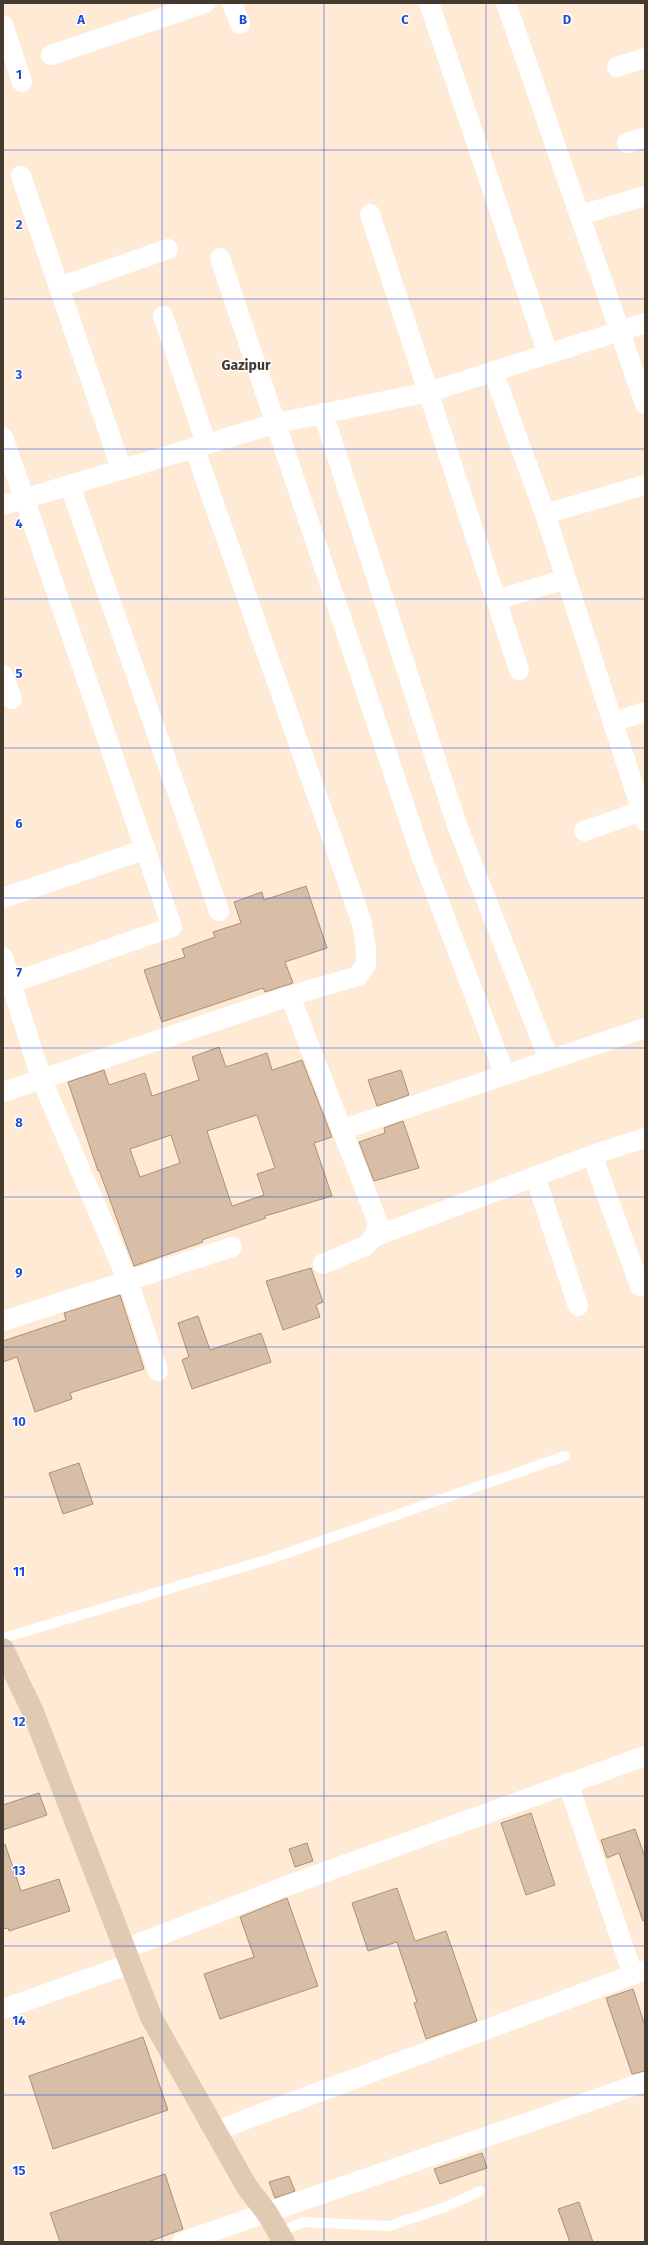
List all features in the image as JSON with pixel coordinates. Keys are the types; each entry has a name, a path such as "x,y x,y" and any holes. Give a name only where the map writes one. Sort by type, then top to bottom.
{"street":[{"path":"51,55 205,3"},
{"path":"232,3 240,24"},
{"path":"429,3 548,354"},
{"path":"506,3 621,330 645,404"},
{"path":"3,25 22,82"},
{"path":"617,67 645,58"},
{"path":"627,143 645,137"},
{"path":"21,176 121,468"},
{"path":"580,215 645,196"},
{"path":"370,214 519,670"},
{"path":"59,287 168,249"},
{"path":"220,258 277,423 421,855 505,1075"},
{"path":"3,1092 41,1078 290,996 358,976 366,964 366,949 362,923 200,445 163,316"},
{"path":"3,505 70,486 121,468 277,423 429,392 645,323"},
{"path":"494,372 545,514 612,722 644,814 584,831"},
{"path":"323,413 457,825 549,1060"},
{"path":"3,437 172,927 11,983"},
{"path":"545,514 645,485"},
{"path":"70,486 219,911"},
{"path":"497,600 565,579"},
{"path":"3,675 12,699"},
{"path":"612,722 645,712"},
{"path":"3,898 146,849"},
{"path":"3,957 41,1078 128,1281 158,1371"},
{"path":"290,996 341,1130 375,1212 378,1223 374,1237"},
{"path":"341,1130 645,1028"},
{"path":"323,1264 365,1246 374,1237 592,1155 645,1138"},
{"path":"592,1155 640,1286"},
{"path":"535,1176 578,1306"},
{"path":"3,1321 232,1247"},
{"path":"3,1649 33,1712 151,2016 247,2187 267,2213 281,2237"},
{"path":"3,2009 128,1956 281,1888 645,1756"},
{"path":"215,2130 639,1973 568,1783"},
{"path":"182,2242 645,2082"}],"lane":[{"path":"3,1638 273,1558 565,1456"},
{"path":"281,2237 303,2222 389,2226 448,2206 480,2191"}],"building":[{"path":"306,886 327,948 285,962 293,983 265,992 263,988 162,1022 144,970 185,957 182,949 215,937 213,932 241,923 234,902 262,892 264,900"},
{"path":"219,1047 226,1067 267,1053 272,1070 302,1060 332,1137 314,1143 332,1196 265,1216 266,1218 134,1266 99,1170 98,1171 68,1082 104,1070 109,1085 145,1073 152,1096 199,1080 192,1057","holes":["257,1115 275,1168 257,1174 264,1195 232,1206 207,1131","171,1135 180,1163 140,1177 130,1149"]},
{"path":"401,1070 409,1095 377,1106 368,1080"},
{"path":"403,1121 419,1168 374,1181 359,1142 385,1133 384,1128"},
{"path":"311,1268 323,1302 316,1305 320,1317 283,1330 266,1281"},
{"path":"120,1295 144,1369 70,1393 72,1399 35,1412 17,1357 3,1362 3,1341 66,1320 64,1313"},
{"path":"198,1316 210,1350 261,1333 271,1362 192,1389 182,1360 189,1357 178,1323"},
{"path":"79,1463 93,1504 63,1514 49,1473"},
{"path":"39,1793 47,1815 3,1830 3,1805"},
{"path":"531,1813 555,1885 526,1895 501,1823"},
{"path":"635,1829 645,1857 645,1921 643,1921 619,1853 607,1858 601,1840"},
{"path":"307,1843 313,1861 295,1867 289,1849"},
{"path":"3,1844 5,1844 21,1891 59,1879 70,1911 9,1931 8,1928 3,1929"},
{"path":"397,1888 415,1941 446,1931 477,2021 426,2039 414,2003 417,2002 397,1942 368,1951 352,1903"},
{"path":"287,1898 318,1986 220,2019 204,1974 254,1957 240,1917"},
{"path":"633,1989 645,2026 645,2071 632,2074 606,1998"},
{"path":"143,2037 168,2110 53,2149 29,2076"},
{"path":"482,2153 487,2168 440,2184 434,2169"},
{"path":"165,2174 183,2229 148,2242 60,2242 50,2213"},
{"path":"289,2176 295,2191 275,2198 269,2182"},
{"path":"579,2202 593,2242 570,2242 558,2209"}],"district":[{"name":"Gazipur","path":"246,365"}]}
